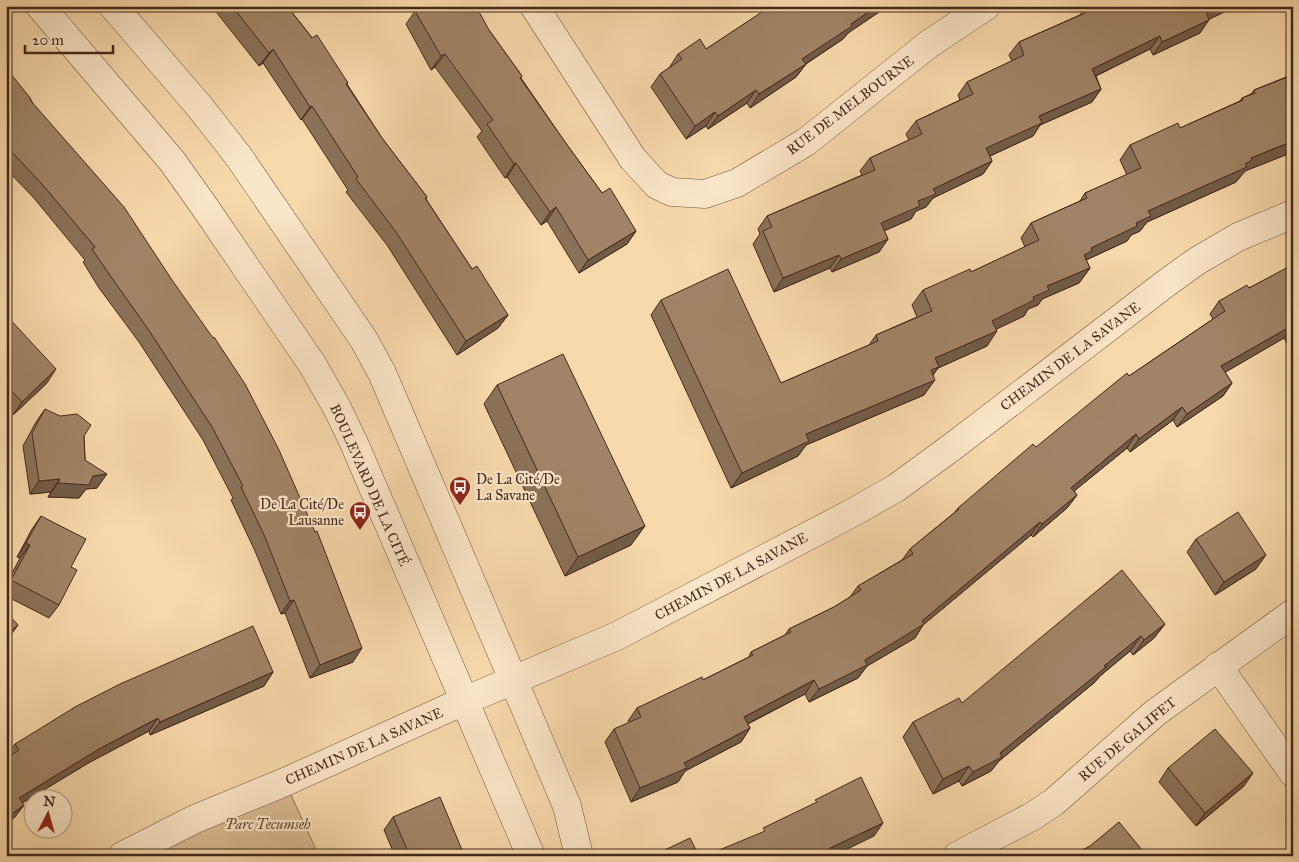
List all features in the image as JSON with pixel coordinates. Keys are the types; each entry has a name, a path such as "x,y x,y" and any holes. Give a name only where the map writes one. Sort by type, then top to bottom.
{"street":[{"name":"BOULEVARD DE LA CITÉ","path":"40,6 172,161 312,364 354,443 531,856"},
{"path":"113,6 199,106 239,157 364,340 394,400 566,806 580,856"},
{"name":"RUE DE MELBOURNE","path":"534,6 633,159 645,174 657,185 672,192 705,194 737,183 806,142 929,44 986,6"},
{"name":"CHEMIN DE LA SAVANE","path":"122,856 196,819 285,782 464,701 616,636 852,513 896,488 1164,284 1197,261 1238,238 1293,214"},
{"name":"RUE DE GALIFET","path":"957,856 1033,816 1054,802 1154,714 1293,613"},
{"path":"1218,666 1293,773"}],"green space":[{"name":"Parc Tecumseh","path":"285,782 319,856 122,856"}],"building":[{"path":"232,6 287,6 312,38 317,35 348,83 346,84 382,138 427,197 425,198 472,269 477,266 508,315 466,341 396,232 356,179 358,177 273,49 269,53"},
{"path":"423,6 476,6 489,30 522,76 520,78 565,142 602,193 610,188 636,231 588,260 556,207 550,212 487,124 493,120 445,54 441,56 415,11"},
{"path":"771,6 877,6 851,24 852,26 802,59 806,64 759,94 756,90 718,116 715,112 695,126 660,74 682,59 678,54 700,39 706,49"},
{"path":"1092,6 1218,6 1206,12 1209,20 1162,42 1160,36 1092,69 1101,89 1039,116 1042,123 986,148 992,161 933,189 936,194 918,201 920,206 881,223 888,239 841,259 839,255 783,278 763,231 772,227 767,216 875,170 870,158 922,134 916,121 973,94 967,82 1024,55 1019,42 1083,14 1093,8"},
{"path":"6,68 30,100 124,207 172,280 214,337 245,384 279,450 315,532 317,531 362,648 320,665 294,600 290,601 265,537 241,487 243,486 212,427 148,329 92,249 95,247 42,184 6,146"},
{"path":"1293,75 1293,141 1251,158 1252,160 1245,164 1247,167 1148,211 1151,216 1136,223 1137,226 1091,248 1092,251 1084,255 1090,268 1047,286 1049,290 1033,297 1034,300 992,321 997,331 935,358 939,367 931,370 935,380 806,434 809,441 742,473 661,300 728,269 781,383 878,341 876,335 932,311 923,290 970,269 971,272 1039,240 1031,223 1087,198 1085,193 1141,168 1130,145 1178,123 1180,128 1243,100 1242,98 1255,93 1254,90"},
{"path":"1292,265 1293,325 1221,366 1232,383 1187,414 1182,407 1139,439 1136,434 1071,488 1077,495 1042,524 1040,522 922,621 924,624 865,660 867,665 819,689 814,680 744,717 750,728 684,763 687,768 640,788 614,729 641,717 637,708 702,677 703,680 753,655 751,652 791,632 789,629 834,607 861,590 858,586 913,554 910,549 1033,444 1036,447 1127,373 1129,376 1225,311 1219,301 1247,285 1249,288"},
{"path":"6,315 56,369 22,402 6,385"},
{"path":"563,354 645,526 578,557 497,385"},
{"path":"45,409 60,416 77,414 91,425 84,436 85,460 107,474 93,476 89,485 58,483 60,479 39,481 32,433"},
{"path":"1238,512 1266,555 1224,582 1196,539"},
{"path":"41,516 86,539 71,567 77,570 59,605 11,580 30,545 26,543"},
{"path":"1122,570 1165,624 1144,640 1141,636 1104,666 1106,667 1000,753 1002,757 973,772 969,766 943,779 913,722 959,698 962,703"},
{"path":"6,612 18,625 6,635"},
{"path":"253,626 273,672 160,722 158,718 99,749 32,790 22,790 22,796 19,798 22,806 6,818 6,759 19,750 15,744 75,707 120,684"},
{"path":"1215,729 1253,773 1205,813 1168,768"},
{"path":"861,777 883,823 830,848 831,850 821,856 705,856 765,831 763,828 817,802 815,800"},
{"path":"440,797 462,850 448,856 410,856 393,817"},
{"path":"1119,822 1147,856 1071,856 1090,846"},
{"path":"690,838 699,856 652,856"}],"place":[{"name":"De La Cité/De La Savane","path":"460,506"},
{"name":"De La Cité/De Lausanne","path":"360,531"}]}
